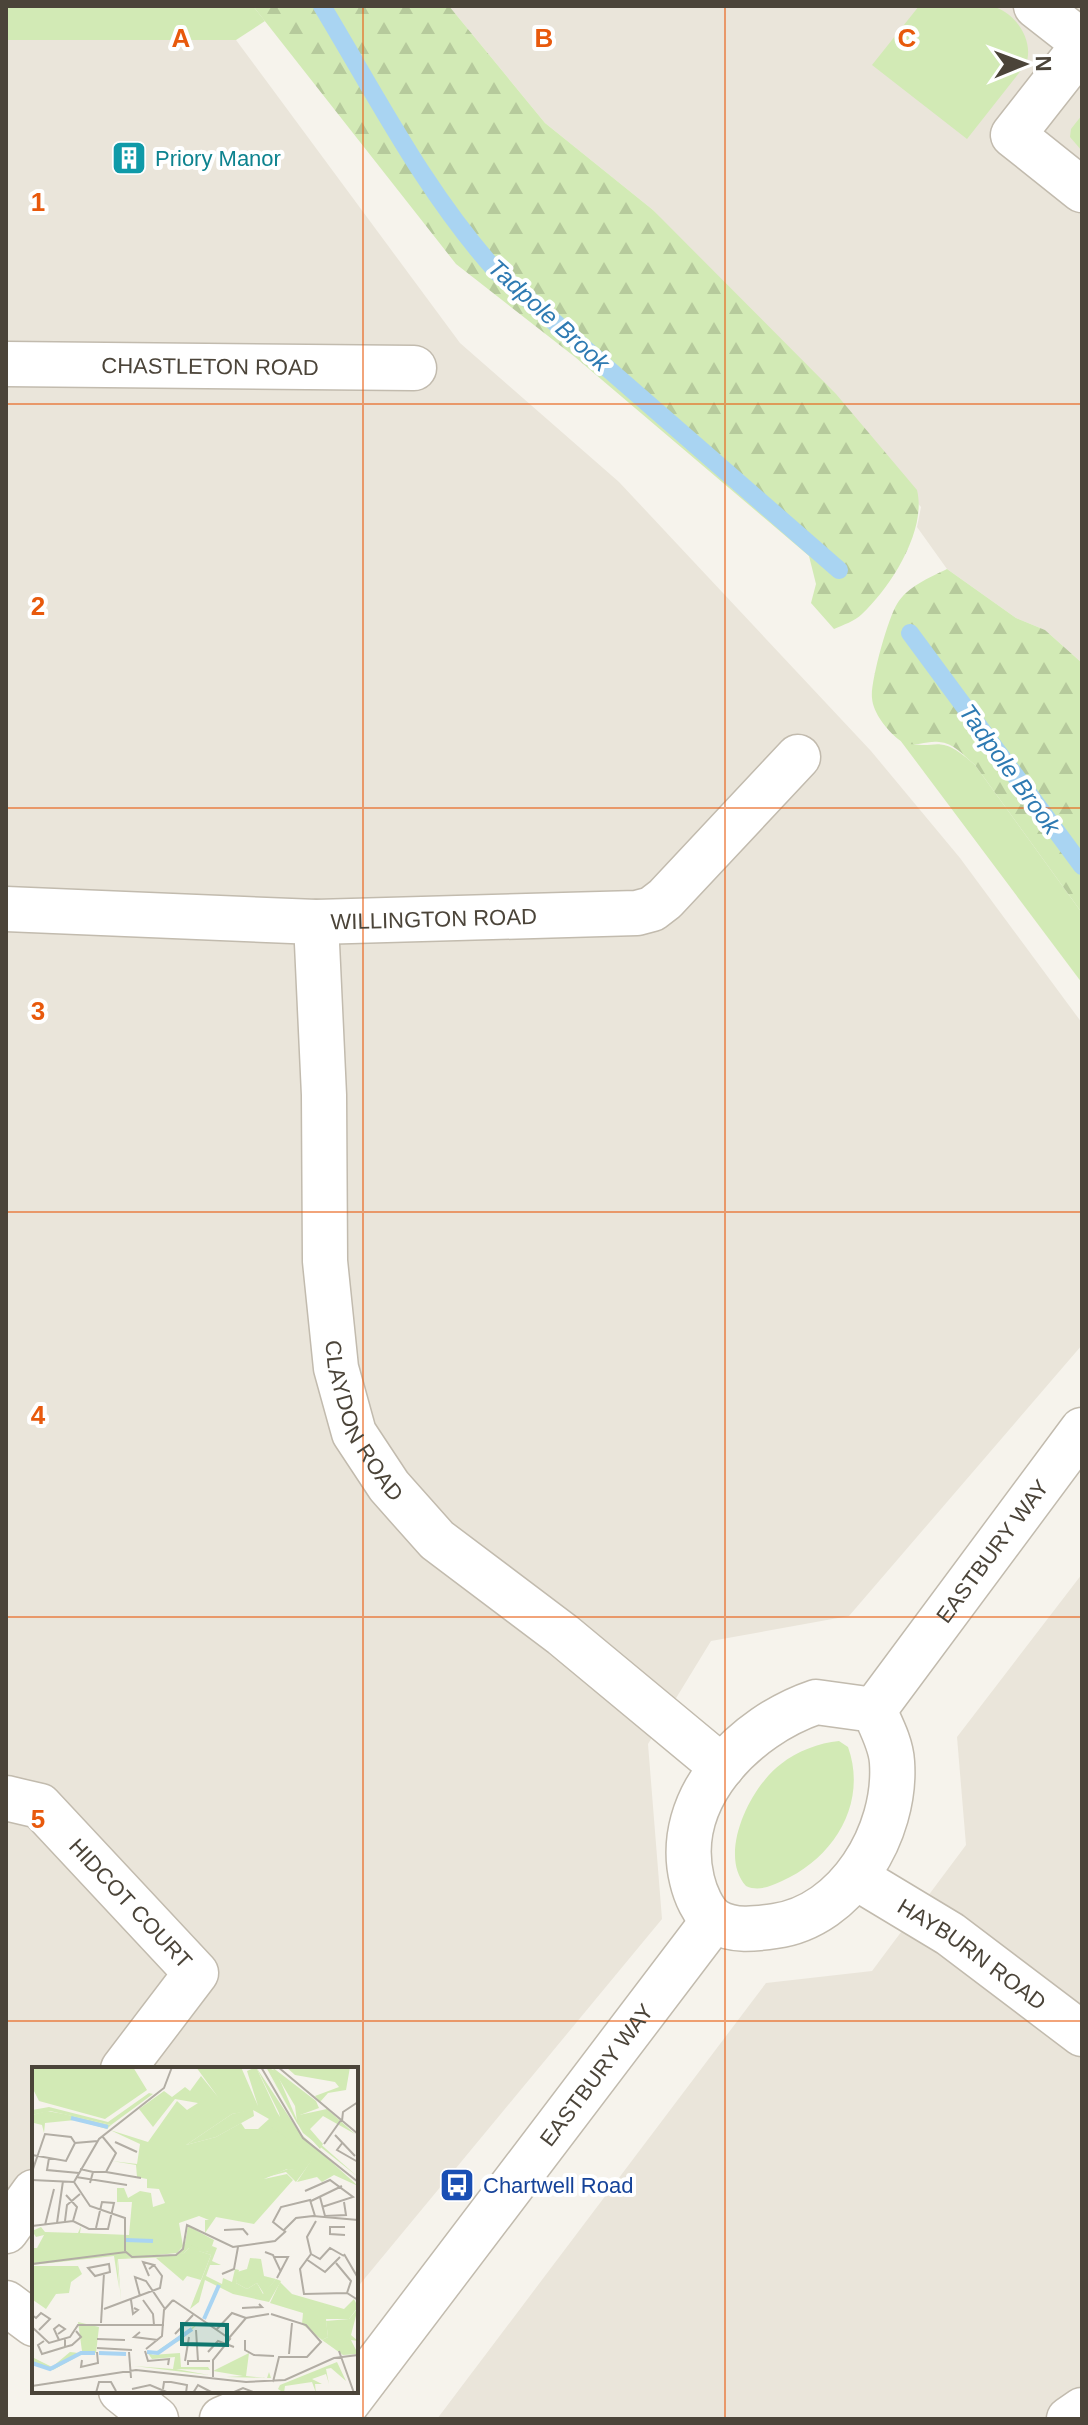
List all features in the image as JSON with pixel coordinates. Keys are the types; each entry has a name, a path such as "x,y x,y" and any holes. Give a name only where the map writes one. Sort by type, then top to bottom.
{"street":[{"path":"1036,6 1082,44 1013,135 1082,190"},
{"name":"CHASTLETON ROAD","path":"6,364 414,368"},
{"name":"WILLINGTON ROAD","path":"6,909 316,922 637,913 652,909 674,890 798,757"},
{"name":"CLAYDON ROAD","path":"316,922 324,1095 325,1261 336,1368 354,1433 389,1486 437,1540 563,1635 722,1767"},
{"name":"EASTBURY WAY","path":"874,1710 1082,1430"},
{"path":"816,1702 874,1710 892,1762 890,1784 882,1824 857,1878 808,1917 781,1925 735,1929 713,1921 695,1895 689,1868 690,1828 701,1800 722,1767 757,1731 787,1712 816,1702"},
{"name":"HIDCOT COURT","path":"6,1798 17,1798 40,1806 196,1973 125,2067"},
{"name":"HAYBURN ROAD","path":"857,1878 950,1934 1082,2034"},
{"name":"EASTBURY WAY","path":"358,2389 483,2229 713,1921"},
{"path":"6,2231 32,2195"},
{"path":"6,2303 32,2322"},
{"path":"124,2393 156,2419"},
{"name":"EASTBURY WAY","path":"335,2419 355,2393"},
{"path":"222,2419 249,2407 277,2403 307,2408 329,2419"},
{"path":"1069,2419 1082,2410"}],"shaded area":[{"path":"449,6 1082,6 1082,663 1045,630 1016,618 947,569 917,527 921,507 653,210 545,123"},
{"path":"6,40 236,40 460,343 619,482 871,751 960,858 1082,1023 1082,1345 849,1616 711,1641 648,1744 662,1919 358,2287 358,2067 32,2067 32,2224 6,2202"},
{"path":"1082,1574 1082,2419 437,2419 766,1983 872,1971 966,1845 957,1737"}],"green space":[{"path":"6,6 253,6 265,21 236,40 6,40"},
{"path":"253,6 449,6 545,123 653,210 836,394 917,490 919,506 912,540 895,573 873,603 852,621 834,629 811,603 816,584 809,556 575,357 456,264"},
{"path":"919,6 990,6 1007,13 1025,36 1028,45 1026,64 967,139 872,65"},
{"path":"1082,115 1082,151 1070,137 1071,129"},
{"path":"947,569 1016,618 1045,630 1082,663 1082,913 975,765 944,743 903,742 889,731 875,709 872,698 874,679 893,611 913,587"},
{"path":"900,740 912,744 943,745 962,754 975,765 1082,913 1082,983"},
{"path":"839,1741 848,1747 853,1768 850,1808 842,1826 831,1843 801,1871 764,1888 746,1886 738,1872 736,1839 741,1821 759,1788 770,1774 794,1755"}],"waterway":[{"name":"Tadpole Brook","path":"322,6 424,177 497,272 839,570"},
{"name":"Tadpole Brook","path":"910,633 1082,866"}],"place":[{"name":"Priory Manor","path":"129,158"},
{"name":"Chartwell Road","path":"457,2185"}]}
